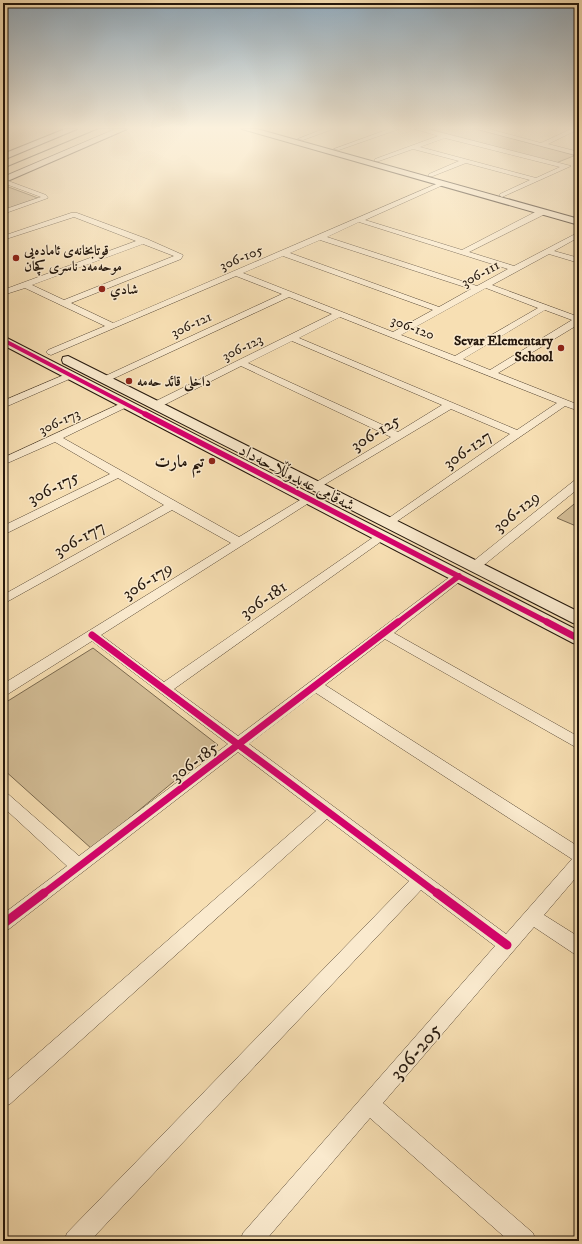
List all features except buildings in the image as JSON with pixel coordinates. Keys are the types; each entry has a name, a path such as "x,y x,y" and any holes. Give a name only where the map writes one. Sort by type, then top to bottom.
{"street":[{"path":"3,212 45,198 44,196 20,187"},
{"name":"306-105","path":"51,352 434,187"},
{"path":"452,187 579,222"},
{"path":"474,187 579,216"},
{"path":"502,195 520,187"},
{"path":"462,253 542,212"},
{"path":"3,238 69,216 79,216 179,255 178,257 64,303"},
{"path":"358,220 515,269"},
{"name":"306-111","path":"394,335 579,234"},
{"path":"320,237 545,307 579,320"},
{"path":"3,293 144,242"},
{"path":"548,251 579,261"},
{"path":"283,253 440,310"},
{"name":"306-120","path":"236,273 579,408"},
{"path":"26,284 113,326"},
{"name":"306-121","path":"106,379 288,294"},
{"path":"456,359 545,307"},
{"name":"306-123","path":"156,405 339,314"},
{"path":"491,373 579,320"},
{"name":"شەقامی عەبدوڵڵا حەداد","path":"3,327 186,420 313,492 382,536 579,639"},
{"path":"292,338 518,434"},
{"name":"شەقامی عەبدوڵڵا حەداد","path":"3,340 171,427 313,492 389,522 579,619"},
{"path":"241,363 398,436"},
{"path":"3,405 71,375"},
{"name":"306-127","path":"389,522 564,402"},
{"name":"306-173","path":"3,462 126,404"},
{"name":"306-125","path":"313,492 398,436 450,405"},
{"path":"171,427 186,420"},
{"path":"56,438 172,505 240,542"},
{"name":"306-175","path":"3,531 118,474"},
{"name":"306-129","path":"475,566 579,482"},
{"name":"306-179","path":"3,691 240,542 313,492"},
{"name":"306-177","path":"3,600 172,505"},
{"name":"306-181","path":"164,689 382,536"},
{"name":"306-185","path":"3,924 459,576"},
{"path":"384,633 579,744"},
{"path":"92,635 507,945"},
{"path":"316,686 579,855"},
{"path":"3,798 79,866"},
{"path":"3,1098 327,810"},
{"name":"306-205","path":"251,1241 579,862"},
{"path":"75,1241 420,880"},
{"path":"532,916 579,947"},
{"path":"369,1104 525,1241"}],"shaded area":[{"path":"3,187 9,187 38,198 3,210"},
{"path":"579,500 579,524 576,526 557,518"},
{"path":"93,648 218,745 92,849 3,769 3,704"}],"cycle path":[{"path":"3,340 579,639"},
{"path":"3,924 459,576"},
{"path":"92,635 507,945"}],"place":[{"name":"قوتابخانەی ئامادەیی موحەمەد ناسری کچان","path":"16,258"},
{"name":"شادي","path":"102,289"},
{"name":"Sevar Elementary School","path":"561,348"},
{"name":"داخلی قائد حەمە","path":"129,381"},
{"name":"تيم مارت","path":"212,461"}]}
